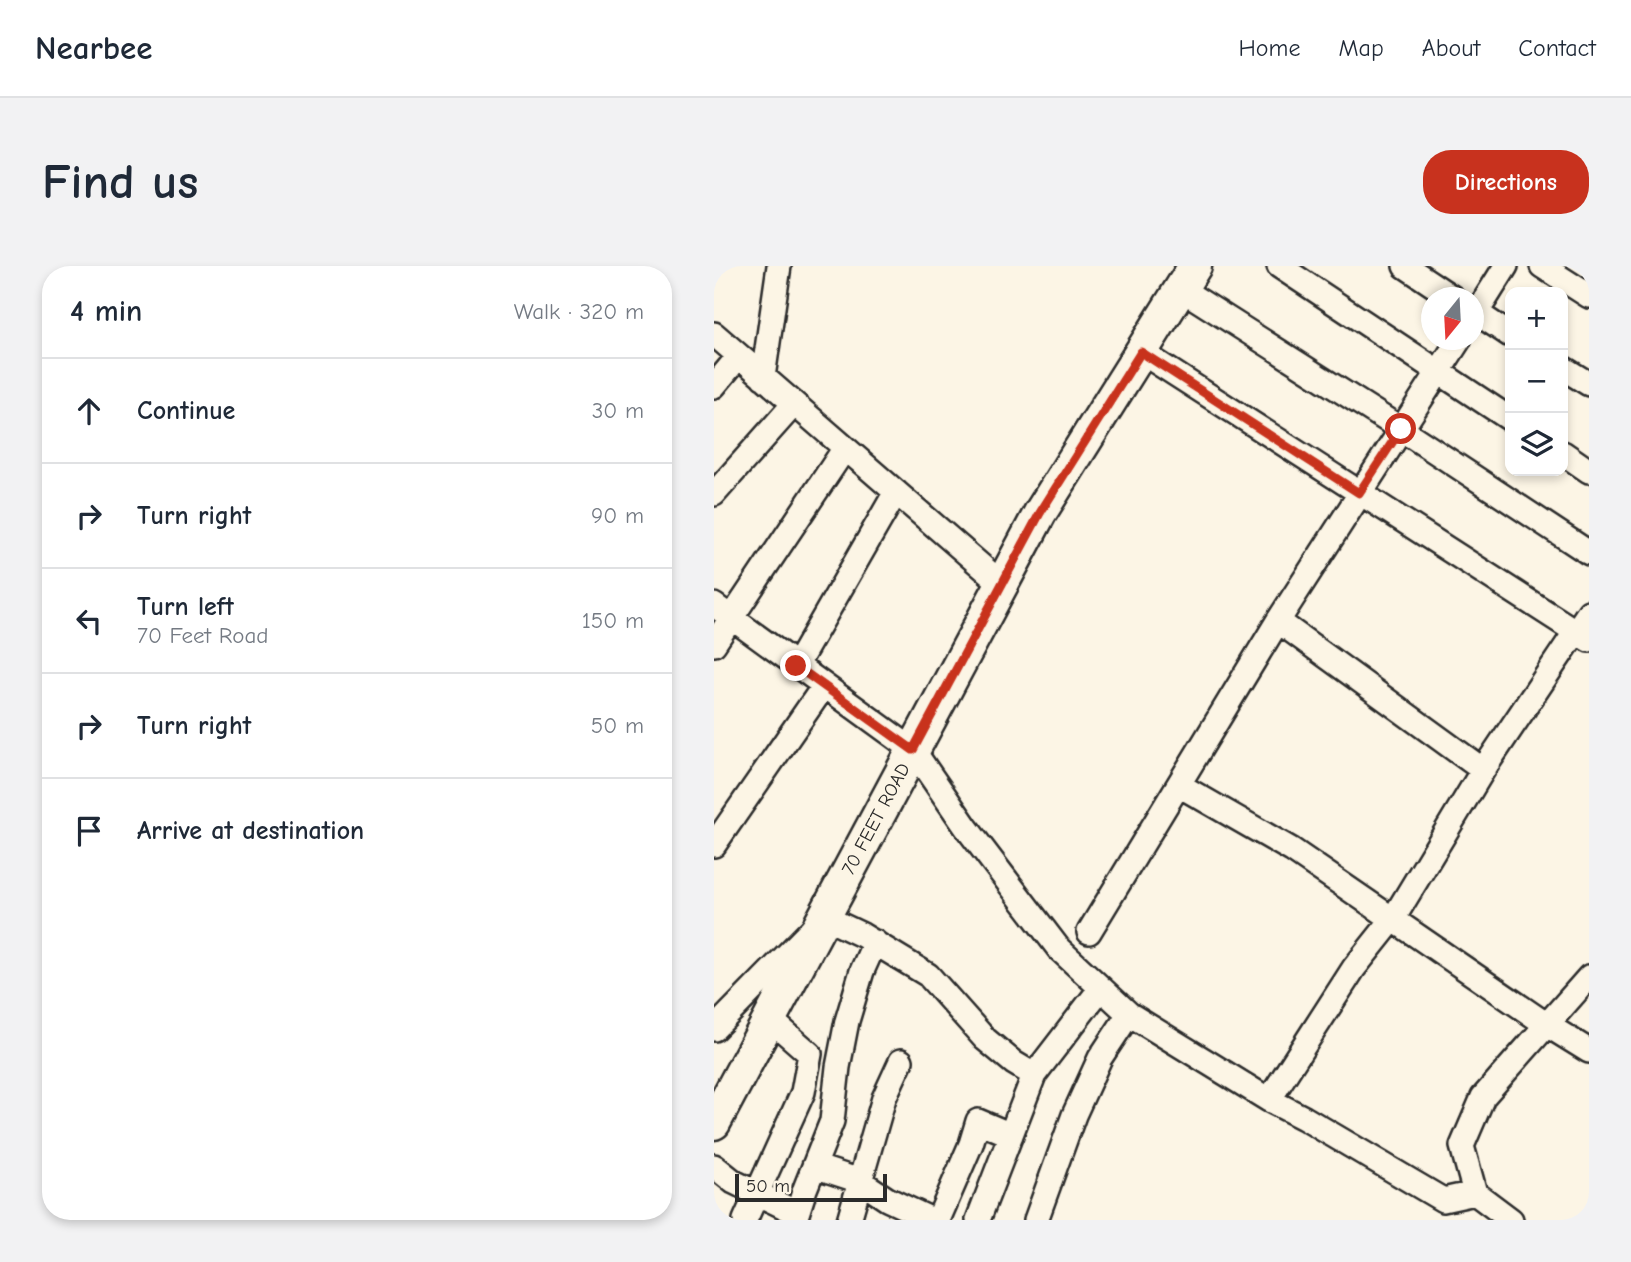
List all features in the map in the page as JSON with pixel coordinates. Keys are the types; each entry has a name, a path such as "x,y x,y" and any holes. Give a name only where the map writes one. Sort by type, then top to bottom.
{"street":[{"path":"763,377 779,266"},
{"path":"1279,266 1505,416"},
{"path":"1405,266 1436,287"},
{"path":"1484,299 1506,266"},
{"path":"1542,266 1589,296"},
{"path":"1188,277 1401,429 1589,553"},
{"name":"70 FEET ROAD","path":"714,1123 1040,513 1188,277"},
{"path":"1484,320 1505,331"},
{"path":"714,334 1002,584"},
{"path":"1089,932 1278,621 1452,350"},
{"path":"1141,352 1582,636"},
{"path":"714,386 739,356"},
{"path":"1568,371 1589,384"},
{"path":"714,494 794,404"},
{"path":"714,644 723,612 845,448"},
{"path":"1568,456 1589,471"},
{"path":"796,666 896,492"},
{"path":"723,612 913,750 966,827 1059,949 1129,1014 1269,1100 1443,1200 1475,1193"},
{"path":"1269,1100 1354,968 1393,919 1482,770 1582,636 1589,612"},
{"path":"1278,621 1482,770"},
{"path":"714,845 824,686"},
{"path":"1179,785 1292,850 1589,1051"},
{"path":"714,1029 824,917 875,943 928,975 985,1039 1014,1063 1034,1075"},
{"path":"714,1166 734,1182 796,1217 832,1121 847,1021 862,971 875,943"},
{"path":"1511,1220 1475,1193 1462,1146 1483,1097 1589,977"},
{"path":"978,1220 1034,1075 1101,988"},
{"path":"1036,1220 1074,1115 1100,1058 1129,1014"},
{"path":"745,1220 803,1092 810,1054 770,1019"},
{"path":"849,1220 884,1098 901,1061"},
{"path":"938,1220 971,1144 978,1121 1011,1135"},
{"path":"814,1166 860,1181 887,1199 932,1220"}],"route":[{"path":"796,666 913,750 1040,513 1141,352 1359,493 1401,429"}]}
